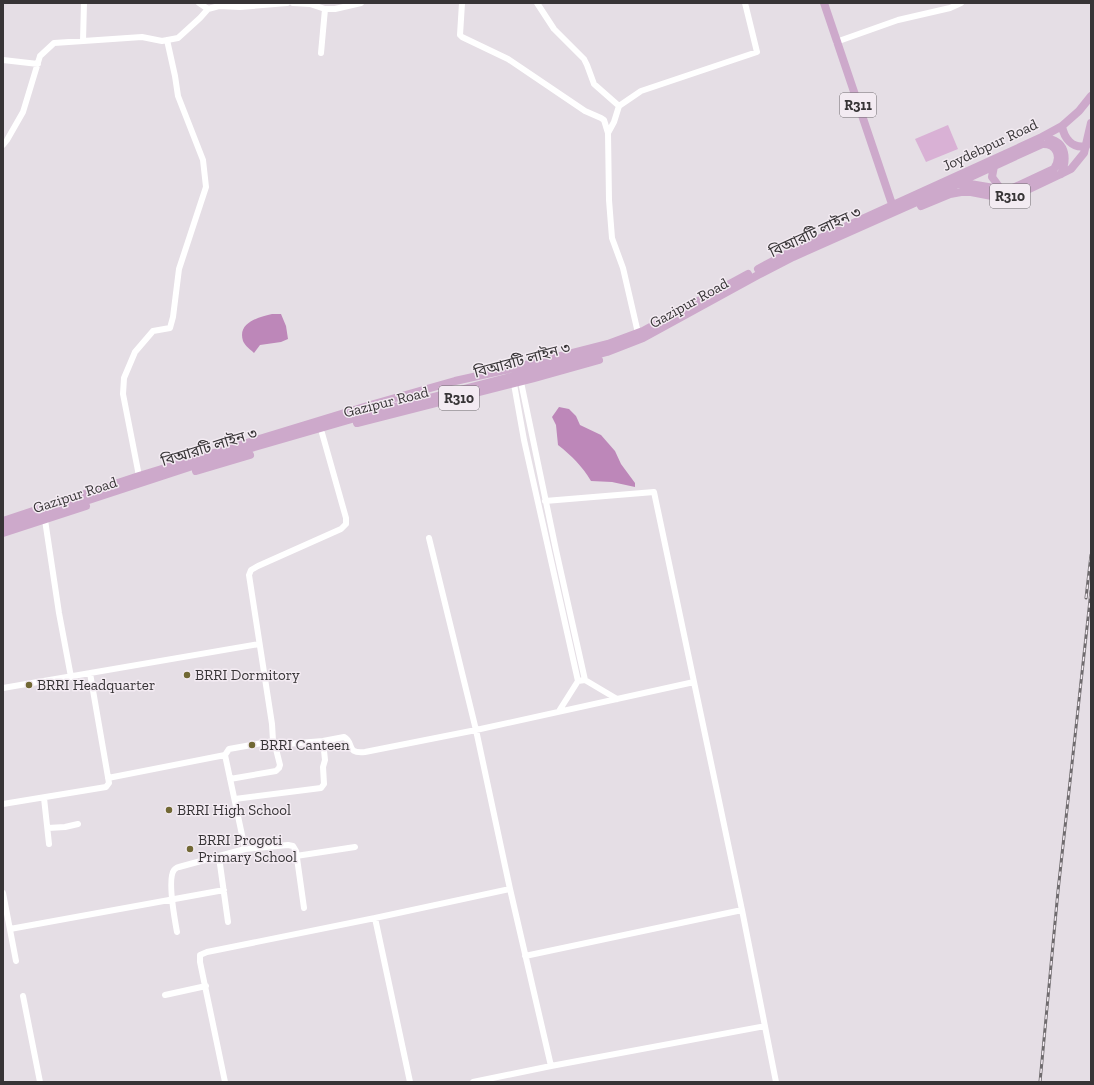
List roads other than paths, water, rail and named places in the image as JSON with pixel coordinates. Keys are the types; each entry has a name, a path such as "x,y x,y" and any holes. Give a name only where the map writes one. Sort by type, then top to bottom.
{"main road":[{"name":"R311","path":"824,3 894,211"},
{"name":"Joydebpur Road","path":"894,211 1062,126 1079,111 1091,96"},
{"name":"Joydebpur Road","path":"894,211 961,192 971,192 997,197 1021,193 1071,169 1084,153 1091,124"},
{"path":"1062,126 1063,133 1074,145 1080,147 1086,146"},
{"path":"1040,138 1053,140 1062,148 1066,160 1061,174"},
{"name":"বিআরটি লাইন ৩","path":"3,528 220,457 383,410 607,352 628,345 772,268 1042,144 1053,146 1057,151 1057,164 1054,169 1013,188 1006,190 970,184 957,184"},
{"path":"994,166 992,177 1000,188"},
{"name":"Gazipur Road","path":"3,521 139,476 374,404 455,381 518,368 608,344 638,333 790,252 894,211"},
{"name":"Gazipur Road","path":"3,533 156,483 322,433 517,383 620,354 647,343 761,279 894,211"}],"street":[{"path":"84,3 84,42"},
{"path":"199,3 208,9"},
{"path":"3,145 23,112 40,56 54,43 142,37 162,41 178,38 208,9 218,6 286,3"},
{"path":"293,3 310,4 325,9 335,9 361,3"},
{"path":"462,3 460,35 462,37 508,59 585,111 604,120 608,133 609,200 612,238 623,268 638,333"},
{"path":"537,3 554,29 584,59 594,84 619,106"},
{"path":"608,133 614,122 619,106 641,91 757,52 745,3"},
{"path":"836,42 898,20 950,8 961,3"},
{"path":"322,53 325,9"},
{"path":"139,476 123,394 124,378 135,352 153,331 170,328 173,317 178,269 206,187 202,160 178,96 167,40"},
{"path":"3,60 38,64"},
{"path":"517,383 546,501 585,680"},
{"path":"517,383 524,440 578,681 559,711"},
{"path":"230,779 276,771 280,765 274,743 259,644 249,575 251,570 341,529 346,524 346,518 322,433"},
{"path":"546,501 654,492 742,910 776,1082"},
{"path":"45,520 59,613 71,677"},
{"path":"429,538 476,730 510,889 551,1066"},
{"path":"3,688 259,644"},
{"path":"3,804 106,787 109,783 90,673"},
{"path":"578,681 585,680 617,699"},
{"path":"108,778 225,755 229,749 237,747 274,743 344,737 354,752 365,752 476,730 694,682"},
{"path":"235,799 321,788 324,784 323,766 325,760 323,740"},
{"path":"225,755 245,849"},
{"path":"44,798 49,844"},
{"path":"48,828 65,827 78,824"},
{"path":"177,932 172,900 172,874 174,869 245,849 288,845 293,846 296,851 304,908"},
{"path":"296,856 355,847"},
{"path":"219,857 228,922"},
{"path":"225,1082 200,955 207,952 510,889"},
{"path":"10,929 224,890"},
{"path":"3,893 16,961"},
{"path":"525,956 742,910"},
{"path":"375,918 410,1082"},
{"path":"165,995 206,986"},
{"path":"23,996 40,1082"},
{"path":"473,1082 765,1026"}],"railway":[{"path":"1086,598 1091,555"},
{"path":"1040,1082 1058,891 1091,591"}],"place":[{"name":"BRRI Dormitory","path":"187,675"},
{"name":"BRRI Headquarter","path":"29,685"},
{"name":"BRRI Canteen","path":"252,745"},
{"name":"BRRI High School","path":"169,810"},
{"name":"BRRI Progoti Primary School","path":"190,849"}]}
